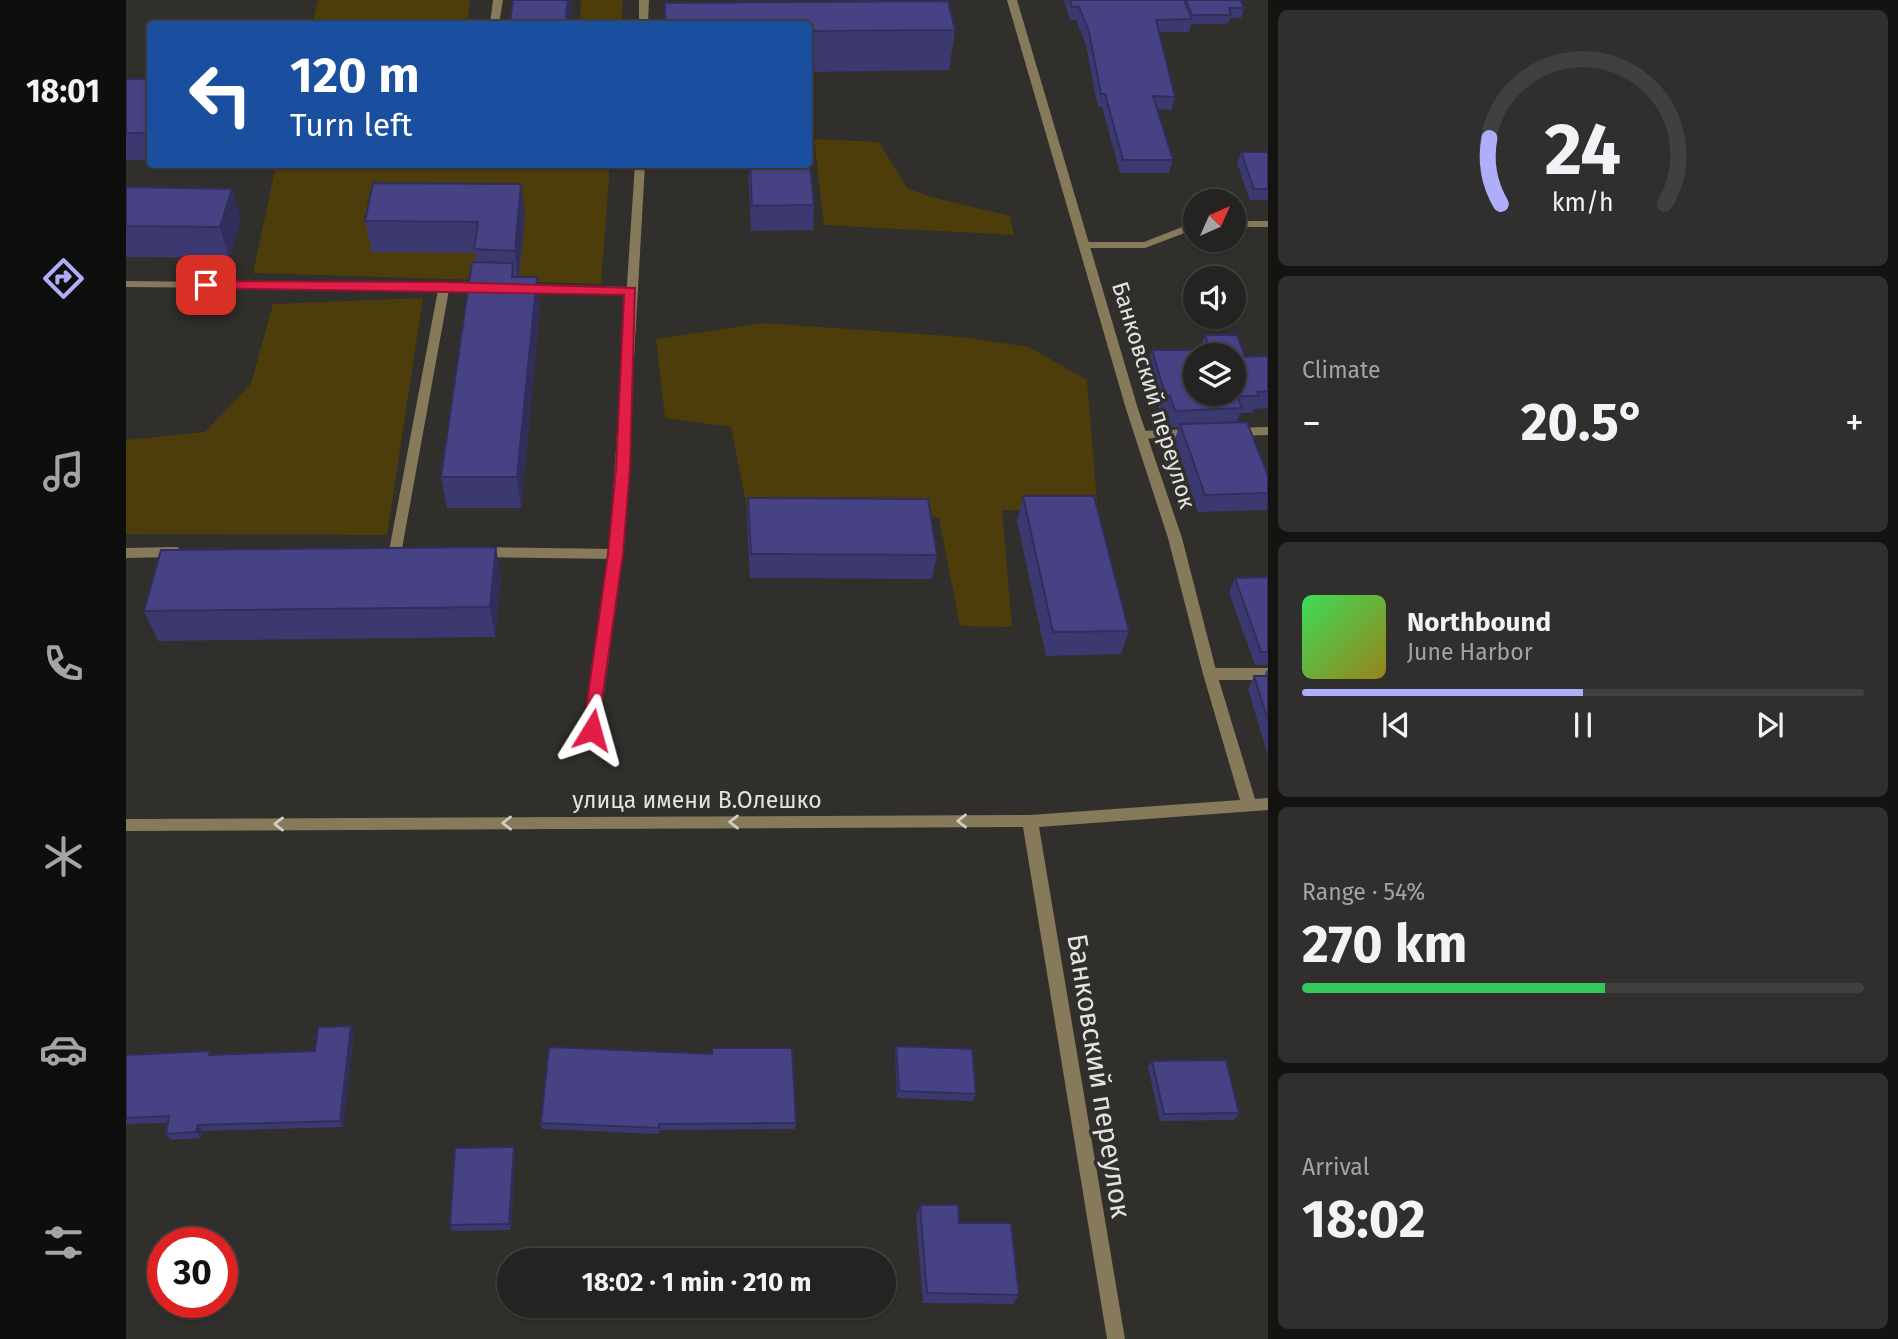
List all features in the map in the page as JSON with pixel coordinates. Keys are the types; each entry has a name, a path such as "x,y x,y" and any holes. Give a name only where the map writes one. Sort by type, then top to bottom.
{"street":[{"path":"495,21 498,0"},
{"path":"644,0 644,21"},
{"name":"Банковский переулок","path":"1012,0 1140,435 1175,538 1210,674 1249,804"},
{"path":"592,730 615,554 623,468 640,168"},
{"path":"1246,224 1268,224"},
{"path":"1084,245 1145,245 1183,230"},
{"path":"126,284 498,288"},
{"path":"396,551 444,286"},
{"path":"511,288 631,291"},
{"path":"1140,435 1268,431"},
{"path":"126,553 194,552"},
{"path":"464,552 615,554"},
{"path":"1210,674 1268,674"},
{"name":"улица имени В.Олешко","path":"126,825 1030,821 1268,804"},
{"name":"Банковский переулок","path":"1030,821 1116,1339"}],"shaded area":[{"path":"318,0 470,0 467,21 313,21"},
{"path":"581,0 623,0 621,21 580,21"},
{"path":"814,139 879,142 907,188 931,197 1010,216 1014,235 824,225"},
{"path":"275,168 610,168 601,284 253,273"},
{"path":"423,298 387,535 126,534 126,440 205,432 251,384 273,304"},
{"path":"764,323 962,337 1029,347 1087,380 1098,512 1002,510 1012,627 960,626 939,518 843,504 790,503 747,508 731,427 665,418 656,339"}],"building":[{"path":"513,0 568,0 565,21 510,21"},
{"path":"1070,0 1184,0 1192,19 1156,20 1175,97 1153,96 1173,160 1123,160 1105,94 1101,94 1089,32 1079,7 1072,7"},
{"path":"1186,0 1240,0 1244,8 1229,8 1231,15 1192,15"},
{"path":"948,1 955,30 812,31 812,21 665,21 665,3"},
{"path":"126,79 147,79 147,133 126,133"},
{"path":"1241,152 1268,152 1268,189 1254,189"},
{"path":"750,168 810,168 814,205 752,206"},
{"path":"373,183 521,184 515,251 474,249 478,222 365,221"},
{"path":"126,187 232,189 220,227 126,226"},
{"path":"472,262 513,263 512,277 537,277 517,477 441,477"},
{"path":"1205,335 1237,335 1240,343 1208,343"},
{"path":"1152,350 1183,350 1183,406 1242,408 1175,411 1170,396 1166,397"},
{"path":"1268,356 1268,391 1257,392 1259,396 1246,396 1246,357"},
{"path":"1247,422 1268,476 1268,493 1205,495 1180,424"},
{"path":"1023,496 1094,496 1129,631 1053,632"},
{"path":"748,498 928,499 937,555 751,554"},
{"path":"496,547 490,607 144,611 161,550"},
{"path":"1268,577 1268,652 1261,652 1235,578"},
{"path":"1254,676 1268,676 1268,721"},
{"path":"351,1026 340,1121 198,1125 196,1132 166,1134 169,1116 126,1118 126,1055 210,1051 209,1055 315,1051 318,1027"},
{"path":"896,1046 972,1049 976,1094 899,1091"},
{"path":"549,1047 712,1054 712,1048 792,1048 796,1123 659,1124 659,1128 541,1123"},
{"path":"1226,1060 1239,1113 1164,1114 1152,1061"},
{"path":"514,1147 509,1224 450,1225 455,1148"},
{"path":"920,1205 958,1205 959,1223 1011,1223 1019,1295 927,1293"}],"route":[{"path":"206,285 444,286 631,291 623,468 615,554 592,730"}]}
